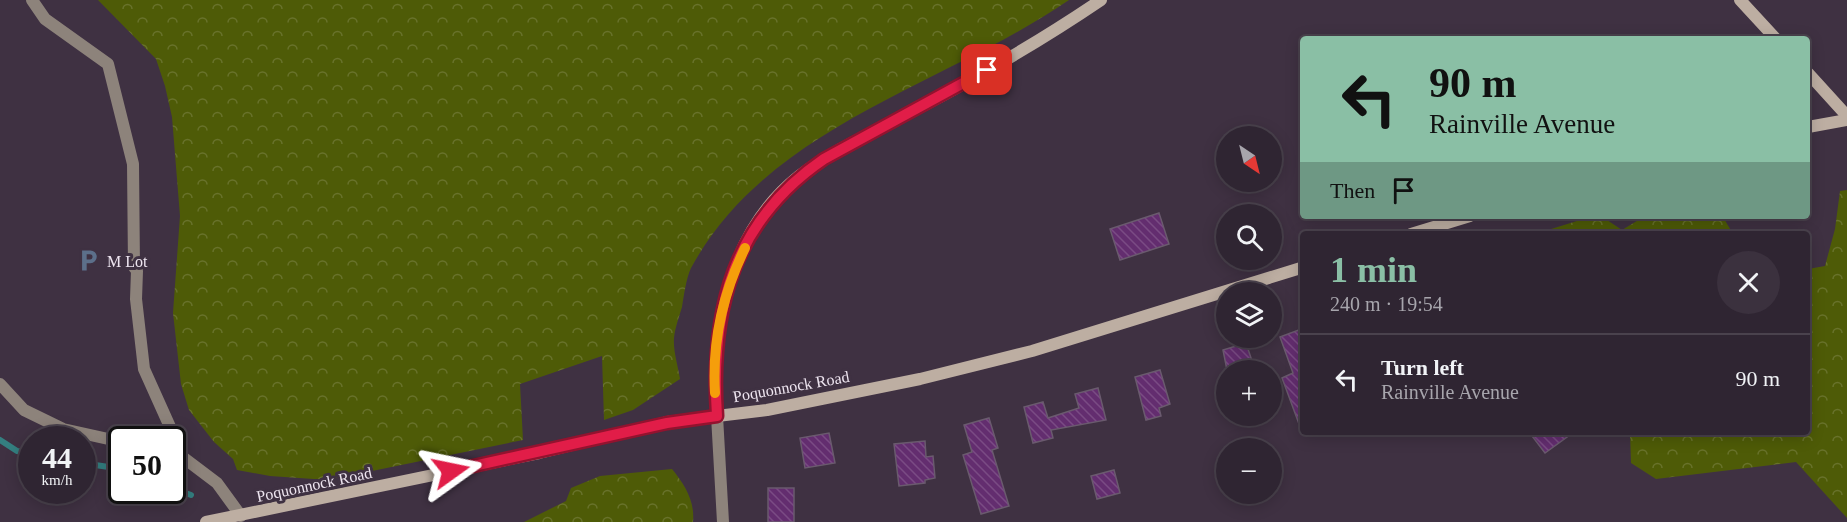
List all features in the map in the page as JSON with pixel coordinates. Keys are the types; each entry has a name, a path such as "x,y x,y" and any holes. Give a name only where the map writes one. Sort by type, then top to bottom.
{"main road":[{"path":"717,416 714,373 721,309 736,266 754,227 781,194 799,176 824,159 934,100 1069,22 1101,0"},
{"path":"1740,0 1773,36"},
{"path":"1810,76 1847,118 1810,127"},
{"path":"1421,231 1460,219"},
{"name":"Poquonnock Road","path":"206,522 667,423 767,410 898,383 1020,354 1300,268"}],"street":[{"path":"32,0 45,19 108,64 114,79 133,164 136,300 144,369 170,426"},
{"path":"0,384 24,410 63,429 108,439"},
{"path":"717,416 723,522"},
{"path":"186,458 217,483 241,516"}],"green space":[{"path":"98,0 1069,0 1020,30 862,113 812,143 765,178 725,219 691,268 674,338 680,379 633,410 604,420 602,356 520,384 523,440 328,480 270,476 237,470 233,459 214,442 189,410 181,384 173,313 180,216 172,117 156,59"},
{"path":"1847,190 1847,518 1796,462 1656,479 1631,463 1630,435 1810,435 1810,269 1825,266 1835,229 1840,191"},
{"path":"1583,219 1606,219 1622,230 1640,219 1724,219 1731,231 1545,231"},
{"path":"672,469 688,494 693,522 524,522 566,501 571,488 600,476"}],"building":[{"path":"1159,213 1169,244 1120,260 1110,229"},
{"path":"1300,330 1300,427 1282,378 1293,373 1282,343 1282,336"},
{"path":"1248,348 1252,360 1225,360 1223,350"},
{"path":"1160,370 1170,404 1159,408 1161,416 1146,420 1135,377"},
{"path":"1098,388 1106,420 1051,430 1053,438 1033,443 1024,407 1043,402 1048,418 1079,408 1075,394"},
{"path":"989,418 998,448 992,450 1009,506 981,514 963,455 972,452 964,425"},
{"path":"829,433 835,463 805,468 800,438"},
{"path":"1531,435 1570,435 1545,453"},
{"path":"925,441 926,457 933,456 935,478 925,480 925,483 899,486 894,444"},
{"path":"1114,470 1120,493 1097,499 1091,476"},
{"path":"768,488 794,488 794,522 768,522"}],"waterway":[{"path":"0,440 18,451"},
{"path":"96,465 108,467"},
{"path":"186,493 191,495"}],"slow traffic":[{"path":"715,393 714,373 721,309 745,248"}],"place":[{"name":"M Lot","path":"89,261"}],"route":[{"path":"451,471 667,423 717,416 714,373 721,309 736,266 754,227 799,176 824,159 987,70"}]}
